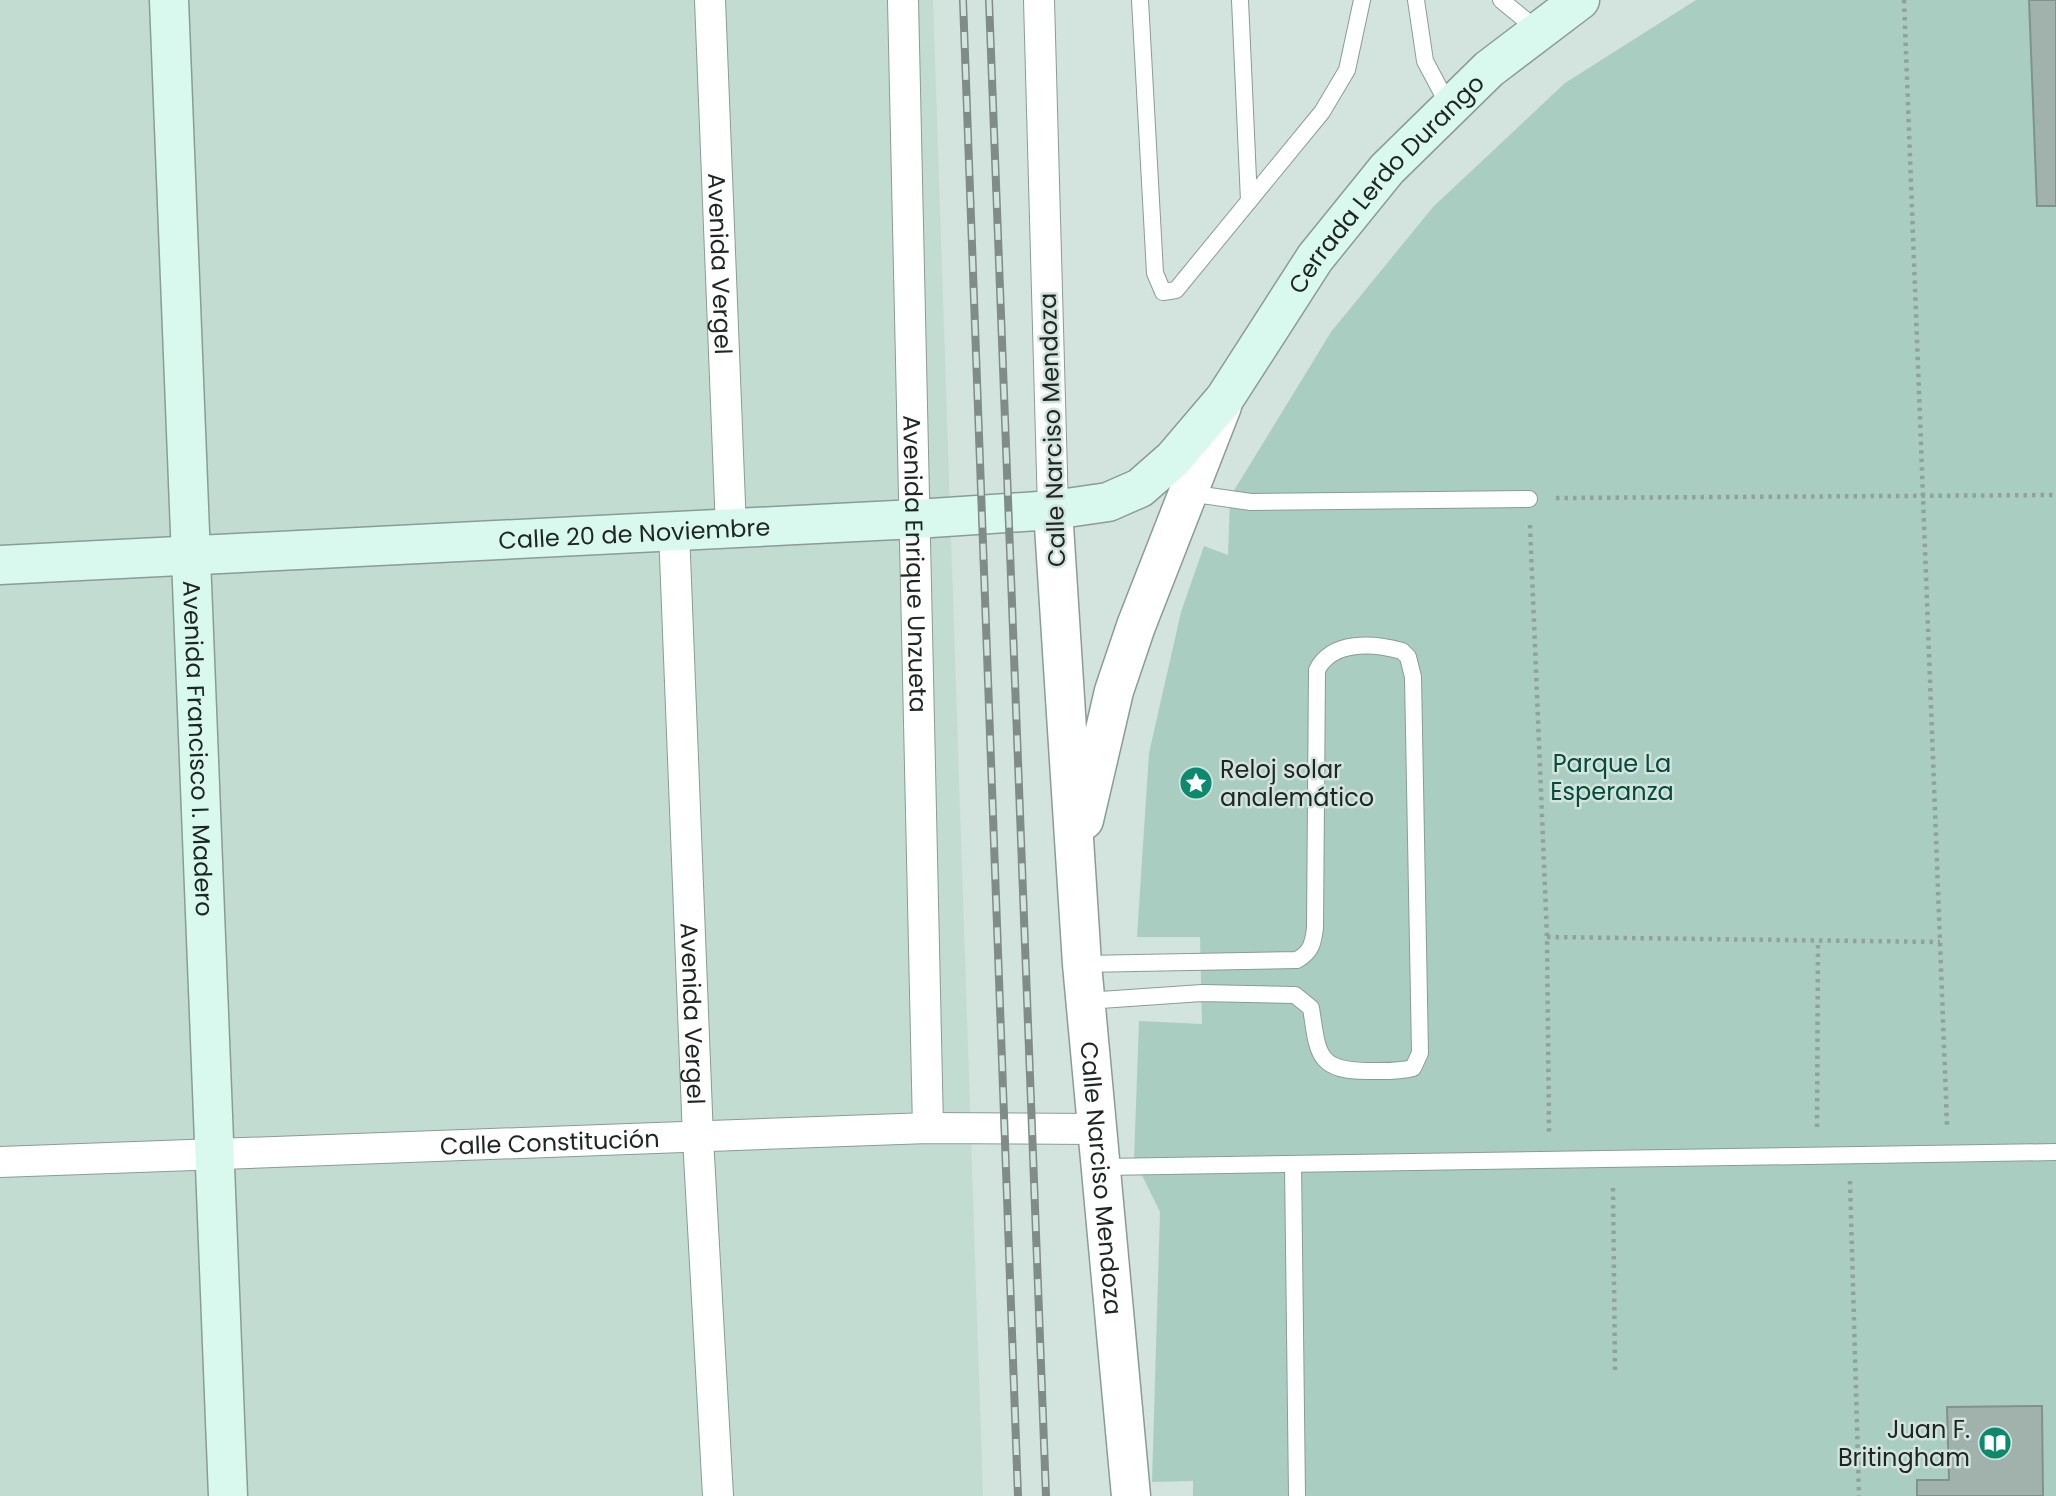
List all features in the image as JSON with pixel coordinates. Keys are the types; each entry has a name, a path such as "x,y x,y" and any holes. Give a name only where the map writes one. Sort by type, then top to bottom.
{"main road":[{"name":"Avenida Francisco I. Madero","path":"169,0 228,1496"},
{"name":"Cerrada Lerdo Durango","path":"1225,398 1315,258 1387,169 1489,69 1580,0"},
{"name":"Calle 20 de Noviembre","path":"0,565 731,529 1053,510 1108,502 1140,488 1174,459 1225,398"}],"street":[{"name":"Avenida Vergel","path":"710,0 731,529"},
{"name":"Avenida Enrique Unzueta","path":"903,0 928,1128"},
{"name":"Calle Narciso Mendoza","path":"1039,0 1053,510 1074,859 1131,1496"},
{"name":"Calle Narciso Mendoza","path":"1074,859 1114,691 1225,398"},
{"name":"Avenida Vergel","path":"674,531 698,1138 718,1496"},
{"name":"Calle Constitución","path":"0,1162 928,1128 1100,1129"}],"lane":[{"path":"1140,0 1155,273 1163,292 1176,290 1322,112 1347,70 1362,0"},
{"path":"1240,0 1249,201"},
{"path":"1416,0 1425,61 1450,108"},
{"path":"1501,0 1539,31"},
{"path":"1188,493 1251,502 1529,499"},
{"path":"1345,647 1402,651 1408,657 1413,677 1420,1053 1413,1068 1346,1070 1331,1066 1318,1049 1311,1008 1295,995 1202,993 1084,982 1297,960 1306,955 1313,944 1315,928 1317,670 1327,654 1345,647"},
{"path":"1103,1167 2056,1152"},
{"path":"1293,1164 1297,1496"}],"path":[{"path":"1904,0 1948,1154"},
{"path":"1549,1160 1547,937 1529,499 2056,495"},
{"path":"1547,937 1940,942"},
{"path":"1817,1156 1818,940"},
{"path":"1850,1156 1859,1496"},
{"path":"1612,1159 1615,1371"}],"shaded area":[{"path":"0,0 933,0 983,1496 0,1496"}],"green space":[{"name":"Parque La Esperanza","path":"1696,0 2056,0 2056,1496 1193,1496 1193,1481 1152,1482 1160,1212 1134,1159 1139,1021 1202,1024 1200,937 1137,937 1149,753 1181,612 1204,546 1228,555 1230,497 1331,332 1433,207 1565,83"}],"building":[{"path":"2029,0 2056,0 2056,206 2037,206"},
{"name":"Juan F. Britingham","path":"2042,1406 2043,1496 1917,1496 1917,1480 1949,1480 1947,1407"}],"railway":[{"path":"963,0 1018,1496"},
{"path":"989,0 1046,1496"}],"place":[{"name":"Reloj solar analemático","path":"1196,783"},
{"name":"Juan F. Britingham","path":"1995,1443"}]}
